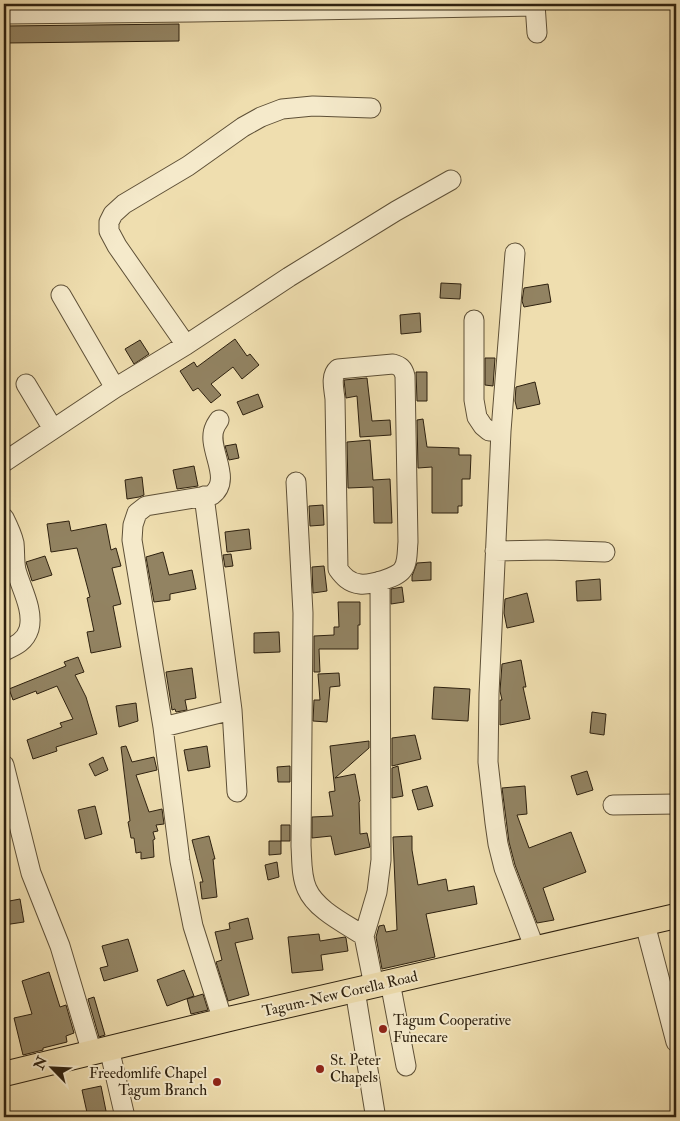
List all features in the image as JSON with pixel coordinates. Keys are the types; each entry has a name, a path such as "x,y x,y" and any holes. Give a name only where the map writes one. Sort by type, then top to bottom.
{"main road":[{"name":"Tagum-New Corella Road","path":"5,1071 101,1051 676,916"}],"street":[{"path":"4,14 192,8 536,5 538,32"},
{"path":"186,345 117,246 109,231 109,222 112,214 124,204 188,166 260,117 282,109 313,106 371,108"},
{"path":"4,462 115,388 186,345 289,277 396,211 451,180"},
{"path":"515,253 501,432 489,694 488,762 496,830 504,868 535,949"},
{"path":"61,295 115,388"},
{"path":"474,320 474,400 477,417 489,431 501,432"},
{"path":"393,364 403,369 405,376 407,561 403,570 397,575 380,581 359,584 343,577 338,569 333,376 338,369 393,364"},
{"path":"26,384 53,429"},
{"path":"219,420 214,428 213,439 220,472 220,483 217,491 212,495 146,506 137,513 133,524 132,540 163,727 180,861 193,926 223,1021"},
{"path":"296,482 303,613 301,846 303,872 307,889 315,901 331,915 364,936"},
{"path":"204,496 232,710 237,792"},
{"path":"4,518 10,529 14,544 16,568 29,612 29,628 25,639 16,646 4,651"},
{"path":"496,551 605,552"},
{"path":"375,1113 373,986 364,936 377,892 380,860 380,581"},
{"path":"163,727 232,710"},
{"path":"4,765 31,873 101,1051 124,1117"},
{"path":"613,805 676,804"},
{"path":"645,924 676,1042"},
{"path":"373,986 406,1066"}],"building":[{"path":"179,24 179,41 6,43 6,26"},
{"path":"441,283 461,284 460,299 440,298"},
{"path":"548,284 551,302 524,307 522,301 524,288"},
{"path":"420,313 421,332 401,334 400,315"},
{"path":"235,339 247,356 250,354 259,365 242,379 233,367 211,384 221,395 211,403 198,388 193,391 180,371 194,362 197,367"},
{"path":"140,340 149,354 134,364 125,349"},
{"path":"485,358 495,358 493,386 485,385"},
{"path":"416,372 427,372 427,401 417,401"},
{"path":"367,378 372,421 390,420 391,435 360,437 357,396 346,398 344,380"},
{"path":"535,382 540,404 517,409 515,401 516,387"},
{"path":"258,394 263,407 243,415 237,402"},
{"path":"423,419 427,447 459,448 459,455 471,455 470,479 462,479 462,506 458,506 458,513 432,513 432,467 418,468 417,420"},
{"path":"370,440 373,480 390,479 392,523 374,523 373,487 348,488 347,442"},
{"path":"236,444 239,458 229,460 225,446"},
{"path":"194,466 198,486 177,489 173,470"},
{"path":"142,477 144,495 127,499 125,480"},
{"path":"323,505 324,525 310,526 309,506"},
{"path":"69,521 71,531 106,524 111,550 116,548 121,566 112,568 121,604 113,606 121,647 91,653 87,632 94,631 87,598 90,597 77,548 51,552 47,524"},
{"path":"249,529 251,549 227,552 225,532"},
{"path":"163,552 169,575 192,570 196,589 170,594 170,600 154,602 146,557"},
{"path":"231,554 233,566 225,567 223,555"},
{"path":"45,556 52,575 32,581 26,562"},
{"path":"431,562 431,580 412,581 417,563"},
{"path":"324,566 327,591 313,593 312,567"},
{"path":"600,579 601,600 577,601 576,581"},
{"path":"402,587 404,602 391,604 391,589"},
{"path":"527,593 534,622 507,628 504,613 505,599"},
{"path":"338,602 360,602 358,649 319,649 320,672 314,672 314,636 334,635 334,627 339,627"},
{"path":"279,632 280,652 254,653 254,633"},
{"path":"78,657 84,672 75,675 86,697 97,734 56,747 57,751 33,759 27,740 62,727 60,723 73,719 57,686 37,694 36,691 13,700 9,689 66,666 64,662"},
{"path":"521,660 526,687 523,687 530,719 500,725 502,664"},
{"path":"192,668 196,698 185,700 187,710 176,712 175,709 172,710 166,672"},
{"path":"339,673 340,686 330,687 327,722 313,721 314,700 320,700 318,674"},
{"path":"434,687 470,689 468,721 432,719"},
{"path":"136,703 138,721 119,727 116,706"},
{"path":"592,712 606,714 604,735 590,733"},
{"path":"415,735 421,759 392,766 392,738"},
{"path":"369,741 369,748 335,778 355,774 360,801 360,834 367,833 370,847 335,855 331,836 312,838 312,817 333,816 329,792 335,791 330,746"},
{"path":"126,746 132,762 154,757 157,770 136,775 149,812 162,809 164,824 156,825 158,831 153,832 155,839 153,840 154,857 141,859 141,852 136,853 134,838 131,838 121,747"},
{"path":"207,746 210,767 188,771 184,750"},
{"path":"103,757 108,770 95,776 89,764"},
{"path":"290,766 290,782 278,782 277,767"},
{"path":"398,766 403,796 392,798 392,768"},
{"path":"587,771 593,790 577,795 571,776"},
{"path":"427,786 433,806 418,810 412,790"},
{"path":"525,786 527,814 517,815 529,848 571,832 586,872 543,888 554,920 537,923 515,865 509,842 502,788"},
{"path":"95,806 102,834 85,839 78,810"},
{"path":"281,825 290,825 290,841 281,841"},
{"path":"209,836 215,859 213,859 217,897 202,899 200,882 203,882 192,840"},
{"path":"412,836 412,850 418,885 446,879 448,891 474,886 477,904 426,914 435,957 382,969 376,937 379,926 384,925 386,932 397,930 393,837"},
{"path":"269,841 281,841 281,854 269,855"},
{"path":"277,862 279,877 268,880 265,865"},
{"path":"20,899 24,922 4,925 4,902"},
{"path":"248,918 253,939 235,943 249,995 228,1001 216,962 222,960 215,932 230,929 229,923"},
{"path":"319,934 320,941 345,937 348,951 321,955 323,970 292,973 288,937"},
{"path":"128,939 138,971 104,981 100,968 108,966 102,946"},
{"path":"184,970 194,996 167,1006 157,980"},
{"path":"49,972 60,1007 66,1005 74,1033 66,1036 67,1042 23,1055 14,1018 32,1014 22,981"},
{"path":"203,994 208,1010 191,1014 187,999"},
{"path":"94,997 105,1035 99,1037 88,999"},
{"path":"101,1086 107,1116 88,1117 82,1090"}],"place":[{"name":"Tagum Cooperative Funecare","path":"383,1029"},
{"name":"St. Peter Chapels","path":"320,1069"},
{"name":"Freedomlife Chapel Tagum Branch","path":"217,1082"}]}
